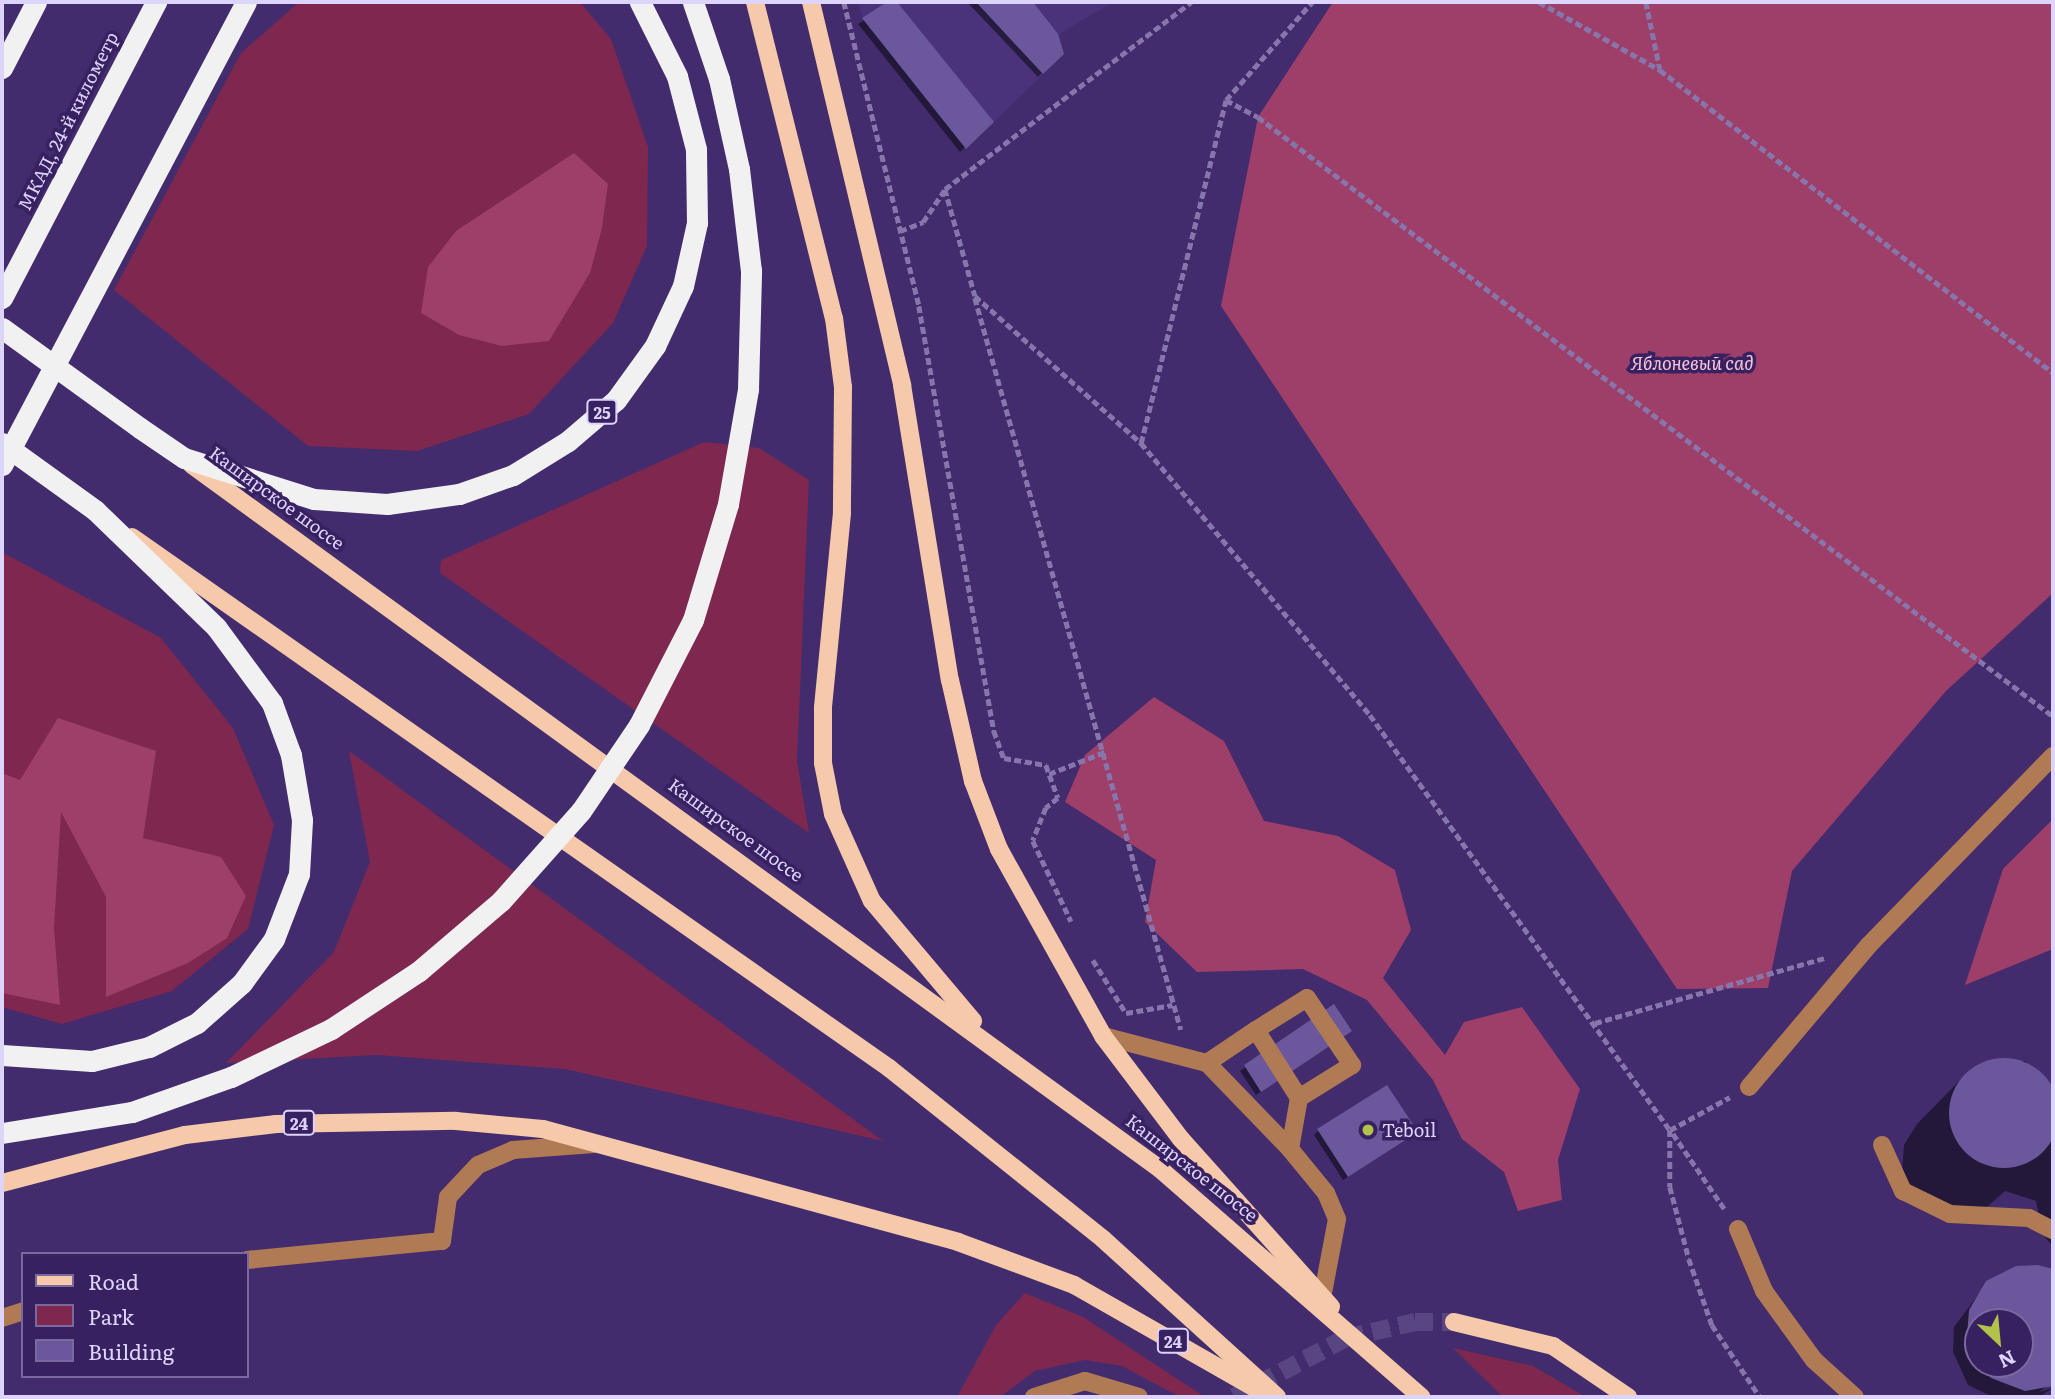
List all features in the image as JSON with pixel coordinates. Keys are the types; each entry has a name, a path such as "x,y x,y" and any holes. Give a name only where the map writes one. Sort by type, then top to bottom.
{"highway":[{"path":"2,68 36,2"},
{"name":"МКАД, 24-й километр","path":"2,298 156,2"},
{"path":"2,465 242,10 252,2"},
{"name":"25","path":"184,458 314,499 411,500 459,494 513,475 568,441 616,400 655,346 684,286 698,223 696,149 677,76 640,2"},
{"path":"2,1133 132,1112 231,1077 331,1029 419,971 501,901 581,811 639,725 693,620 728,504 748,389 751,271 739,169 719,79 693,2"},
{"name":"Каширское шоссе","path":"2,328 184,458"},
{"path":"2,443 121,529 216,627 272,703 291,755 302,820 299,874 274,939 242,983 197,1023 149,1047 92,1061 2,1055"}],"main road":[{"path":"755,2 834,318 845,447 823,708 823,763 833,814 872,901 999,1049"},
{"path":"811,2 902,385 950,680 974,781 1030,912 1103,1035 1181,1139 1323,1293 1346,1330"},
{"name":"Каширское шоссе","path":"184,458 999,1049 1160,1169 1421,1397"},
{"path":"121,529 889,1068 1094,1231 1277,1397"},
{"name":"24","path":"2,1183 185,1135 276,1124 456,1121 543,1129 824,1201 1074,1285 1271,1397"},
{"path":"1454,1322 1553,1346 1628,1397"}],"street":[{"path":"1749,1087 1869,945 2053,756"},
{"path":"1207,1063 1307,998 1352,1065 1300,1098"},
{"path":"1256,1030 1300,1098 1290,1149"},
{"path":"1103,1035 1207,1063 1290,1149 1326,1193 1337,1219 1323,1293"},
{"path":"248,1260 442,1241 448,1197 478,1165 513,1150 601,1144"},
{"path":"1882,1145 1903,1191 1950,1214 2029,1218 2053,1230"},
{"path":"1738,1229 1764,1291 1814,1360 1855,1397"},
{"path":"2,1318 21,1312"},
{"path":"1034,1397 1085,1381 1139,1397"}],"path":[{"path":"900,231 932,214 945,189 1191,2"},
{"path":"1141,443 1226,100 1312,2"},
{"path":"1539,2 1660,70 2053,373"},
{"path":"1646,2 1660,70"},
{"path":"1226,100 1258,117 2053,716"},
{"path":"945,189 1107,751 1172,1005 1126,1013 1086,948"},
{"path":"975,296 1141,443 1370,715 1595,1023 1738,1229"},
{"path":"1049,774 1107,751"},
{"path":"1045,765 1058,798 1046,808 1033,841 1073,925"},
{"path":"1595,1023 1869,945"},
{"path":"1670,1130 1749,1087"},
{"path":"1670,1130 1670,1187 1689,1259 1712,1325 1760,1397"}],"shaded area":[{"path":"858,2 1113,2 1059,34 1064,54 966,149 865,23"}],"green space":[{"path":"299,2 580,2 611,39 648,147 647,246 613,323 529,414 417,451 308,446 114,290 241,53"},
{"name":"Яблоневый сад","path":"1333,2 2053,2 2053,593 1946,691 1792,871 1768,988 1677,989 1221,306 1258,117"},
{"path":"574,153 608,184 602,228 590,273 549,341 502,346 459,335 421,313 428,267 456,231"},
{"path":"704,442 759,448 809,480 797,761 809,833 440,573 441,560"},
{"path":"2,552 161,638 233,728 274,825 248,929 172,991 62,1024 2,1007"},
{"path":"1154,697 1224,741 1264,821 1338,836 1395,870 1411,930 1383,978 1445,1055 1464,1022 1522,1007 1580,1089 1558,1160 1562,1200 1518,1211 1504,1172 1462,1139 1433,1080 1367,1000 1303,969 1197,972 1145,922 1156,860 1065,802 1085,755"},
{"path":"58,718 156,751 143,838 221,857 246,896 227,938 188,963 106,997 106,897 61,812 54,928 60,1005 2,993 2,773 20,780"},
{"path":"349,751 883,1141 565,1069 377,1055 226,1063 334,952 370,862"},
{"path":"2053,819 2053,949 1965,985 2003,869"},
{"path":"1025,1293 1083,1317 1205,1397 1180,1397 1122,1366 1085,1360 1035,1371 1000,1397 957,1397 996,1325"},
{"path":"1453,1348 1533,1366 1586,1397 1503,1397"}],"building":[{"path":"887,2 897,2 994,122 966,149 862,18"},
{"path":"976,2 1033,2 1058,34 1064,54 1043,74"},
{"path":"1334,1004 1352,1031 1261,1092 1244,1065"},
{"path":"2004,1058 2025,1062 2043,1074 2055,1092 2055,1134 2043,1152 2025,1164 2004,1168 1983,1164 1965,1152 1953,1134 1949,1113 1953,1092 1965,1074 1983,1062"},
{"path":"1387,1085 1418,1132 1348,1177 1317,1129"},
{"path":"2038,1265 2053,1269 2053,1386 2025,1391 1991,1378 2034,1378 2034,1308 1970,1308 1986,1281 2016,1266"}],"tunnel":[{"path":"1234,1397 1346,1338 1415,1322 1454,1322"}],"place":[{"name":"Teboil","path":"1368,1130"}]}
